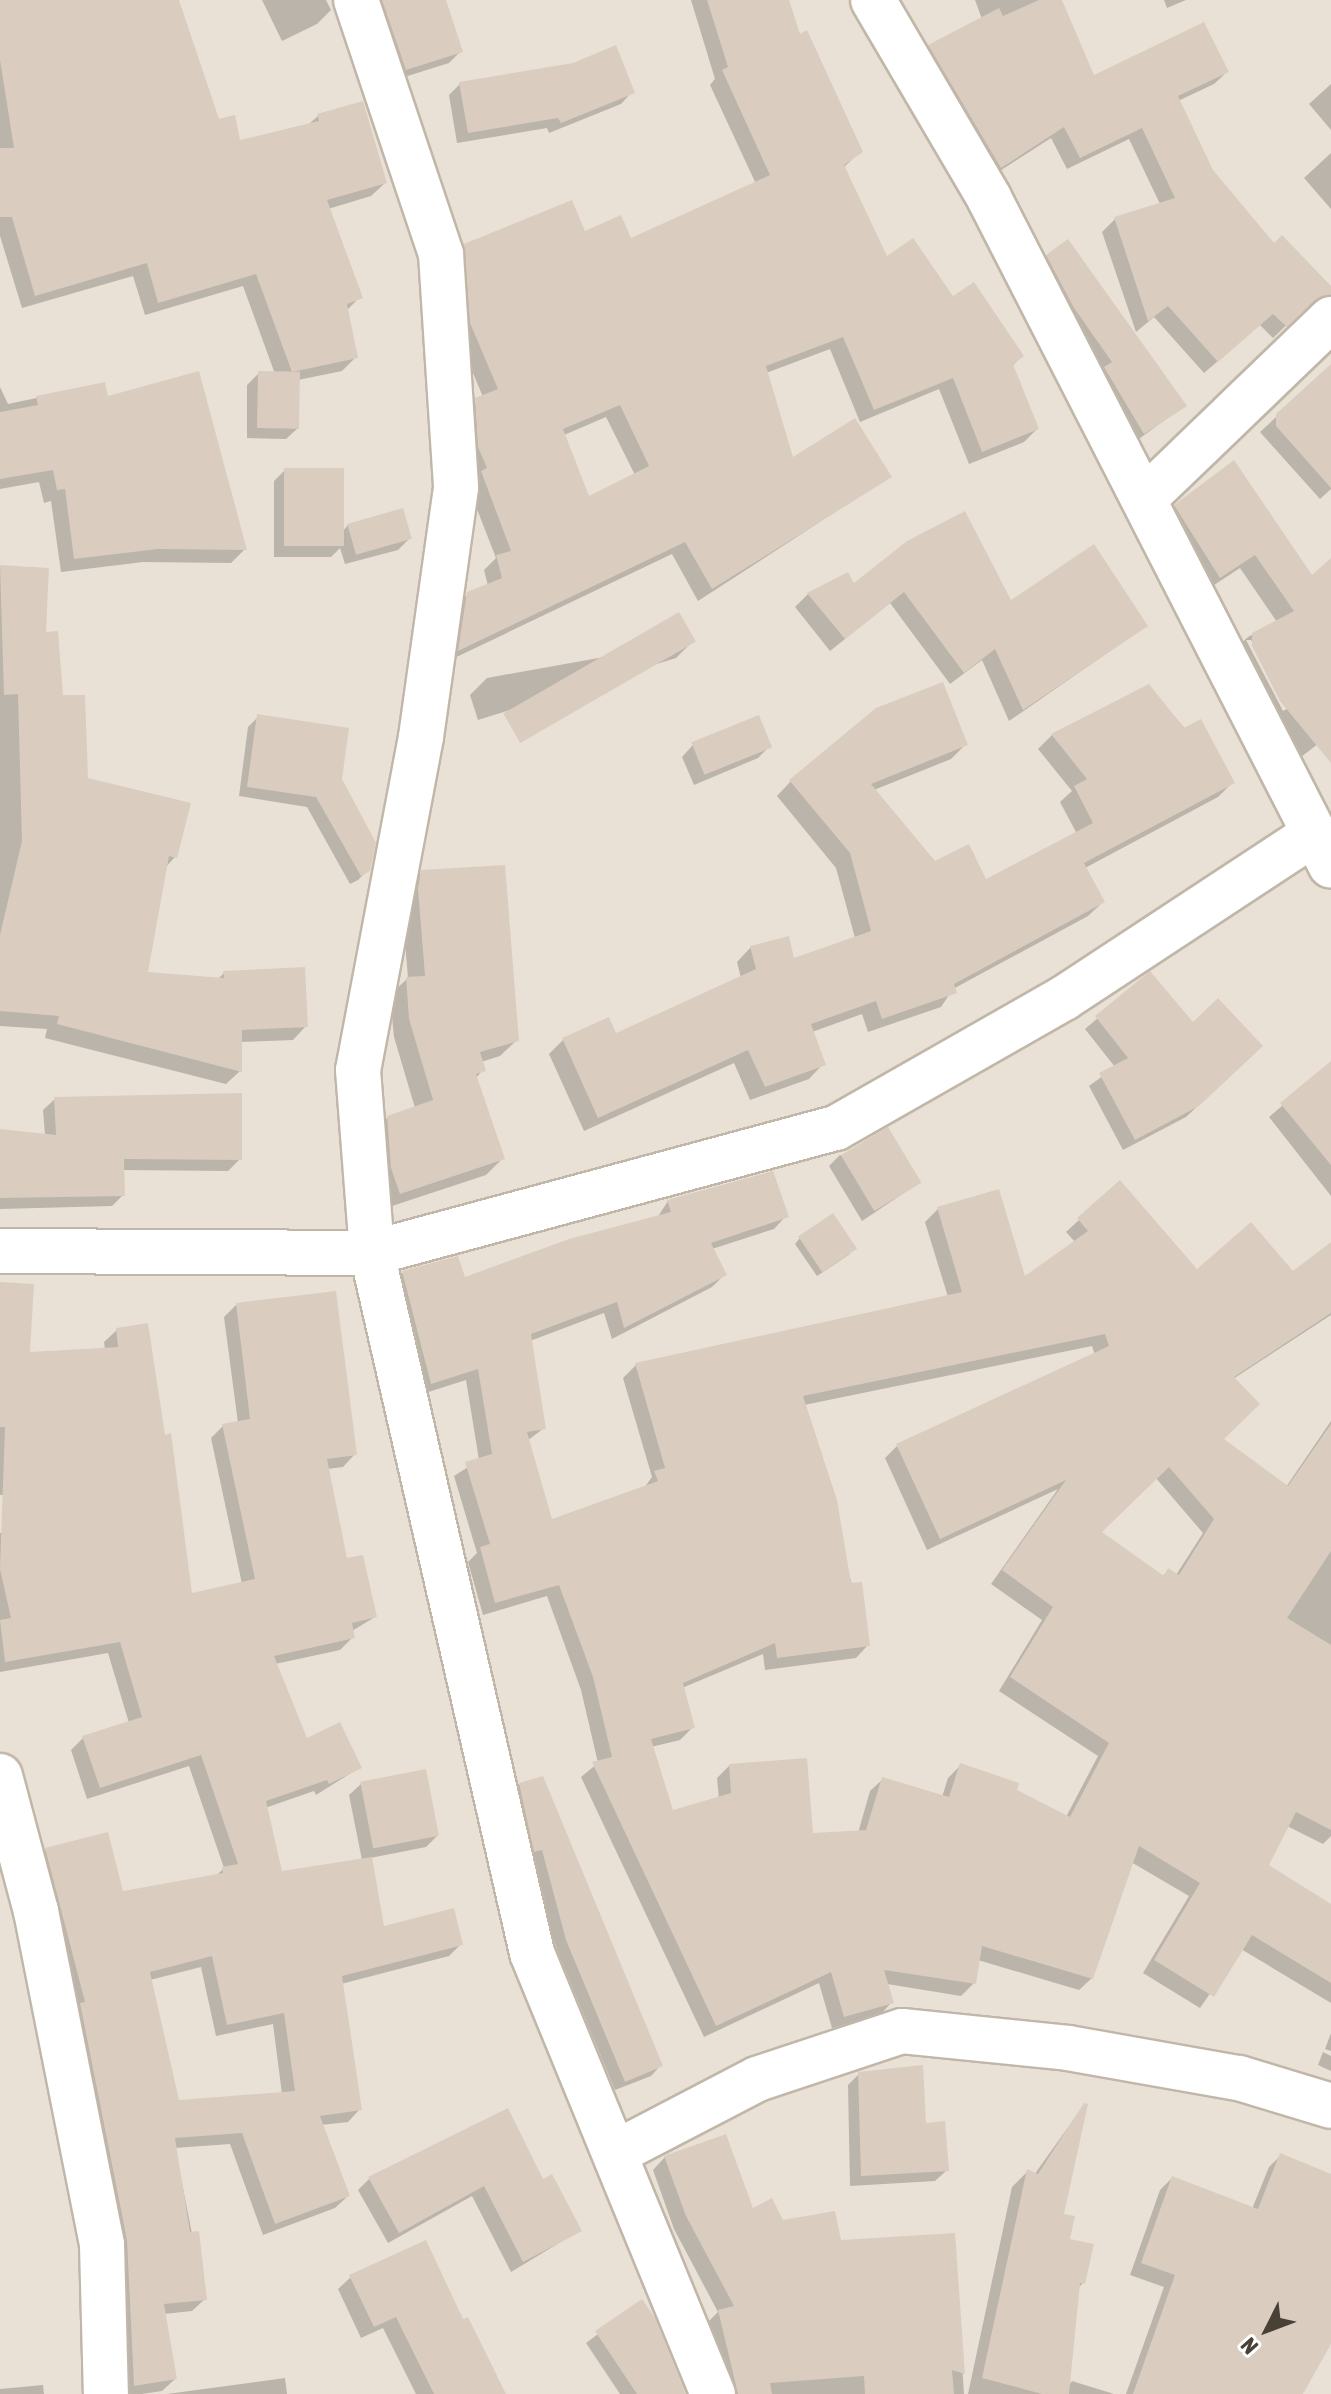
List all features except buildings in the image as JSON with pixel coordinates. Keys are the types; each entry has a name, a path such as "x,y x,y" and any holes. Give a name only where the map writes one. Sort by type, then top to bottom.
{"street":[{"path":"356,0 441,254 456,488 421,737 358,1070 372,1253 532,1953 713,2394"},
{"path":"0,1251 372,1253 836,1128 1321,851 989,198 873,0"},
{"path":"1144,499 1331,319"},
{"path":"0,1776 36,1911 102,2245 106,2394"},
{"path":"615,2153 757,2079 902,2031 1068,2048 1239,2078 1331,2106"}],"shaded area":[{"path":"0,0 1331,0 1331,2394 0,2394"}]}
